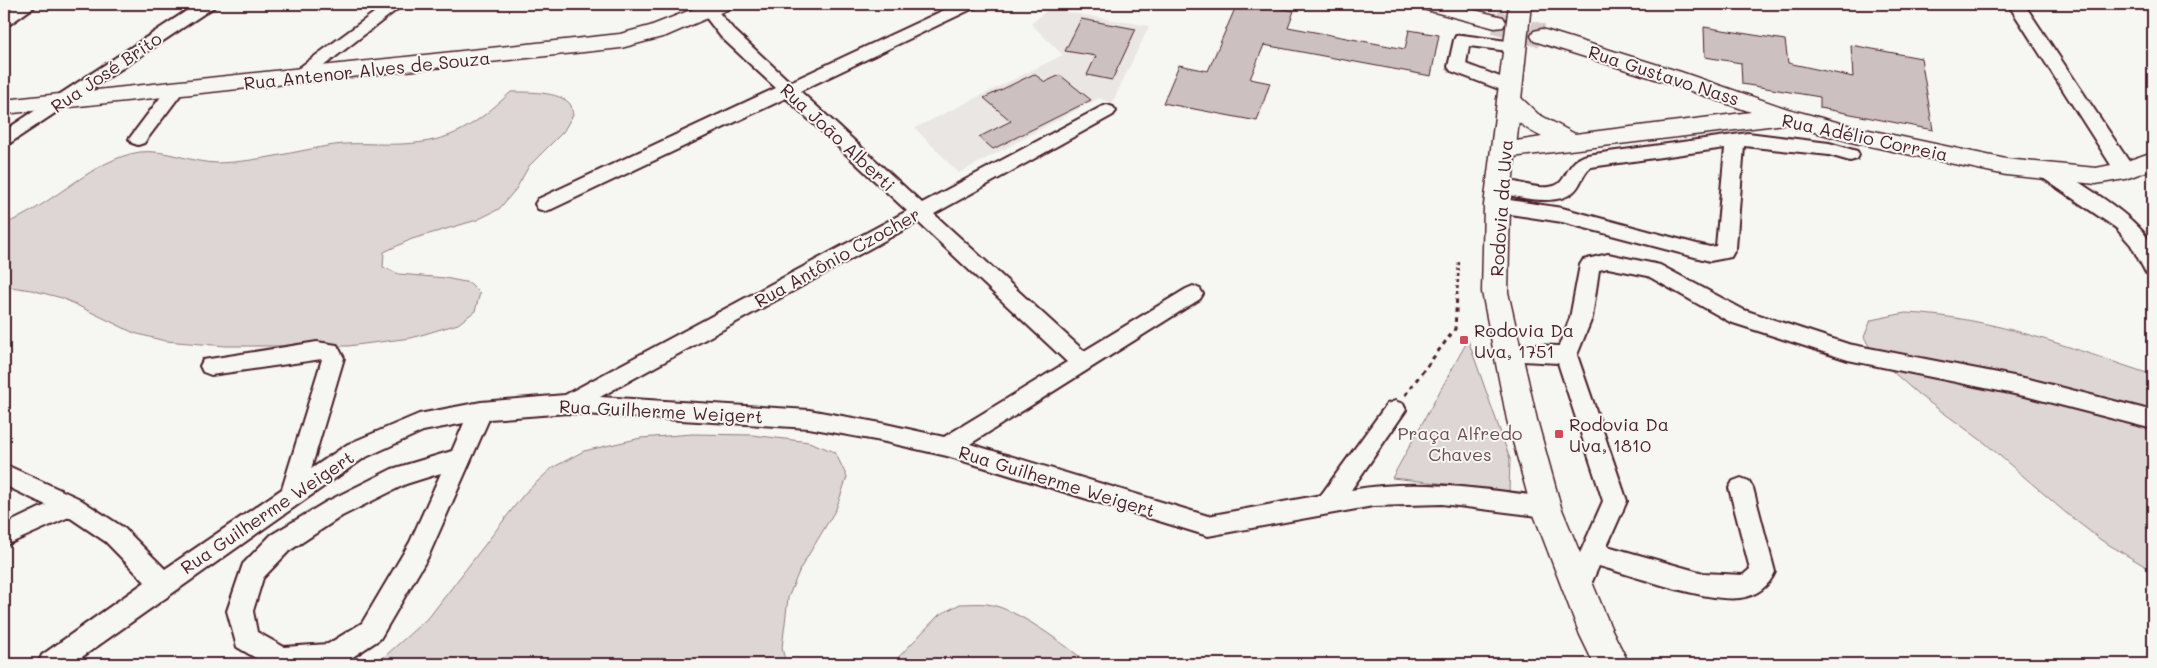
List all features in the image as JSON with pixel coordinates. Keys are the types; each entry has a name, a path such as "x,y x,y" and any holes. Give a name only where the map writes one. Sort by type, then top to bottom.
{"main road":[{"path":"1426,4 1495,22"},
{"name":"Rodovia da Uva","path":"1519,5 1516,47 1498,196 1495,292 1506,352 1522,420 1546,506 1597,635 1612,664"},
{"name":"Rua Antenor Alves de Souza","path":"4,107 621,41 658,31 716,7"},
{"name":"Rua Gustavo Nass","path":"1542,36 1673,77 1785,116"},
{"path":"1673,77 1693,94 1698,104 1692,121"},
{"path":"1510,93 1524,116 1574,142"},
{"path":"1692,121 1729,96"},
{"path":"1729,96 1730,132"},
{"name":"Rua Adélio Correia","path":"1504,150 1574,142 1692,121 1730,132 1785,116 1852,151 2096,176 2125,172 2153,160"}],"street":[{"path":"4,20 30,4"},
{"name":"Rua José Brito","path":"4,139 208,4"},
{"path":"298,77 396,4"},
{"path":"544,204 970,4"},
{"path":"2016,4 2125,172"},
{"name":"Rua João Alberti","path":"716,7 727,33 1081,362"},
{"path":"1510,93 1457,67 1462,40 1516,47"},
{"path":"138,139 175,90"},
{"name":"Rua Antônio Czocher","path":"568,404 918,212 1107,111"},
{"path":"1498,196 1697,251 1718,254 1724,252 1726,248 1730,132"},
{"path":"1498,196 1557,194 1564,191 1570,185 1574,172 1581,163 1730,132 1768,141 1830,139"},
{"path":"2047,171 2123,223 2139,241 2153,268"},
{"path":"1578,585 1615,501 1566,355 1581,318 1590,264 1608,261 1653,270 1737,316 1848,352 2029,388 2153,420"},
{"path":"947,447 1193,294"},
{"path":"211,366 318,350 329,351 334,358 292,495"},
{"path":"1506,352 1566,355"},
{"name":"Rua Guilherme Weigert","path":"51,664 356,451 419,423 481,411 525,406 568,404 809,419 881,432 947,447 1119,501 1208,526 1373,496 1442,494 1546,506"},
{"path":"1328,504 1394,410"},
{"path":"460,458 400,476 334,509 280,543 252,572 240,611 246,639 281,659 332,656 371,631 418,549 460,458 481,411"},
{"path":"4,474 70,505 115,535 163,584"},
{"path":"1592,553 1703,584 1740,587 1751,584 1763,572 1741,488"},
{"path":"4,536 70,505"}],"path":[{"path":"1394,410 1455,329 1459,261"}],"shaded area":[{"path":"1048,9 1149,26 1112,103 1099,98 959,173 915,128 1063,55 1031,24"}],"green space":[{"path":"511,92 551,94 570,104 573,115 563,132 529,166 516,189 499,209 477,220 412,239 384,252 383,267 399,274 445,278 470,283 480,293 475,311 458,324 411,338 348,346 226,346 165,341 134,333 62,298 31,290 4,286 4,224 21,217 88,174 122,156 140,152 160,152 198,161 218,163 262,158 334,145 420,143 435,140 462,130 486,114"},
{"path":"1905,313 1937,315 2000,327 2031,335 2153,375 2153,571 2101,540 2066,513 1985,443 1919,395 1874,355 1864,337 1871,320"},
{"name":"Praça Alfredo Chaves","path":"1468,340 1510,459 1509,491 1392,478"},
{"path":"692,434 752,435 809,442 835,452 847,477 836,509 800,569 788,598 782,648 786,664 376,664 430,616 524,494 552,468 584,451 641,438"},
{"path":"960,604 987,604 1012,612 1040,628 1089,664 892,664 939,615"}],"building":[{"path":"1237,4 1258,4 1294,11 1288,27 1405,49 1409,30 1439,35 1431,76 1264,45 1250,79 1270,83 1257,121 1163,103 1179,65 1208,71"},
{"path":"1081,19 1136,29 1112,80 1087,75 1096,56 1065,51"},
{"path":"1704,27 1785,40 1788,63 1853,77 1851,45 1921,58 1933,130 1820,108 1820,97 1742,84 1741,63 1705,57"},
{"path":"1034,74 1045,82 1060,75 1091,100 993,149 979,137 1011,121 984,98"}],"tunnel":[{"path":"1495,22 1542,36"}],"place":[{"name":"Rodovia Da Uva, 1751","path":"1464,340"},
{"name":"Rodovia Da Uva, 1810","path":"1559,434"}]}
